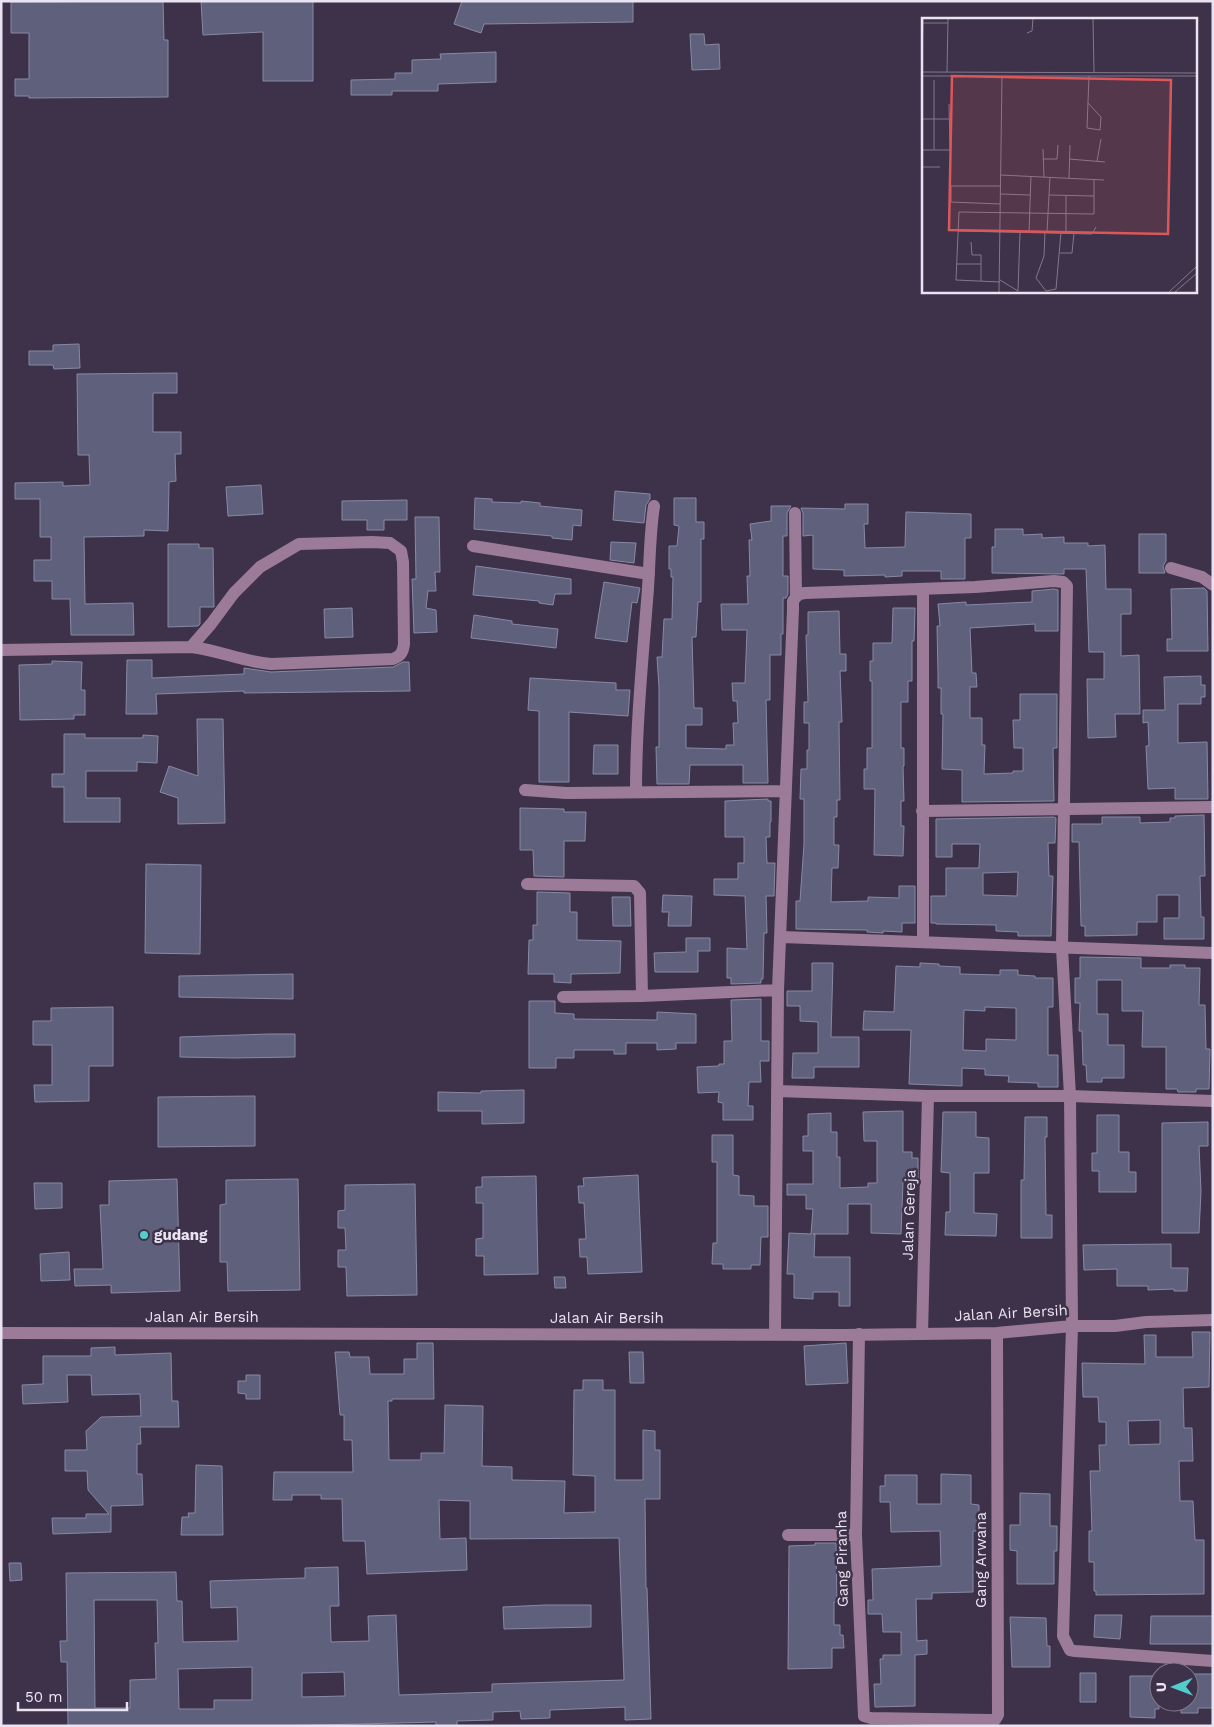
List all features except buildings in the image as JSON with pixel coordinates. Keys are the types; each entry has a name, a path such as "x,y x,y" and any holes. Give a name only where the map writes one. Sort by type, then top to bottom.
{"street":[{"path":"636,792 636,747 649,574 650,530 654,506"},
{"path":"795,513 796,597"},
{"path":"1,650 202,648 260,663 271,664 393,659 403,652 404,644 403,562 401,551 390,543 381,542 299,544 260,567 234,593 191,648"},
{"path":"473,546 649,574"},
{"path":"1171,568 1202,577 1213,585"},
{"path":"775,1334 778,990 782,937 785,791 793,602 799,594 805,593 975,587 1054,581 1066,583 1068,591 1062,948 1070,1096 1072,1326 1064,1640 1070,1650 1075,1651 1213,1661"},
{"path":"923,589 923,942"},
{"path":"525,790 566,793 785,791"},
{"path":"922,811 1213,807"},
{"path":"527,884 634,886 638,889 640,893 642,996"},
{"path":"782,937 1213,953"},
{"path":"563,997 642,996 778,990"},
{"path":"777,1091 928,1096 1070,1096 1213,1101"},
{"name":"Jalan Gereja","path":"922,1334 928,1096"},
{"name":"Jalan Air Bersih","path":"1,1333 922,1334 997,1333 1072,1326 1115,1326 1146,1322 1213,1320"},
{"name":"Gang Arwana","path":"929,1719 995,1720 998,1715 997,1333"},
{"name":"Gang Piranha","path":"859,1334 856,1535 864,1716 867,1718 929,1719"},
{"path":"788,1535 856,1535"}],"place":[{"name":"gudang","path":"144,1235"}]}
